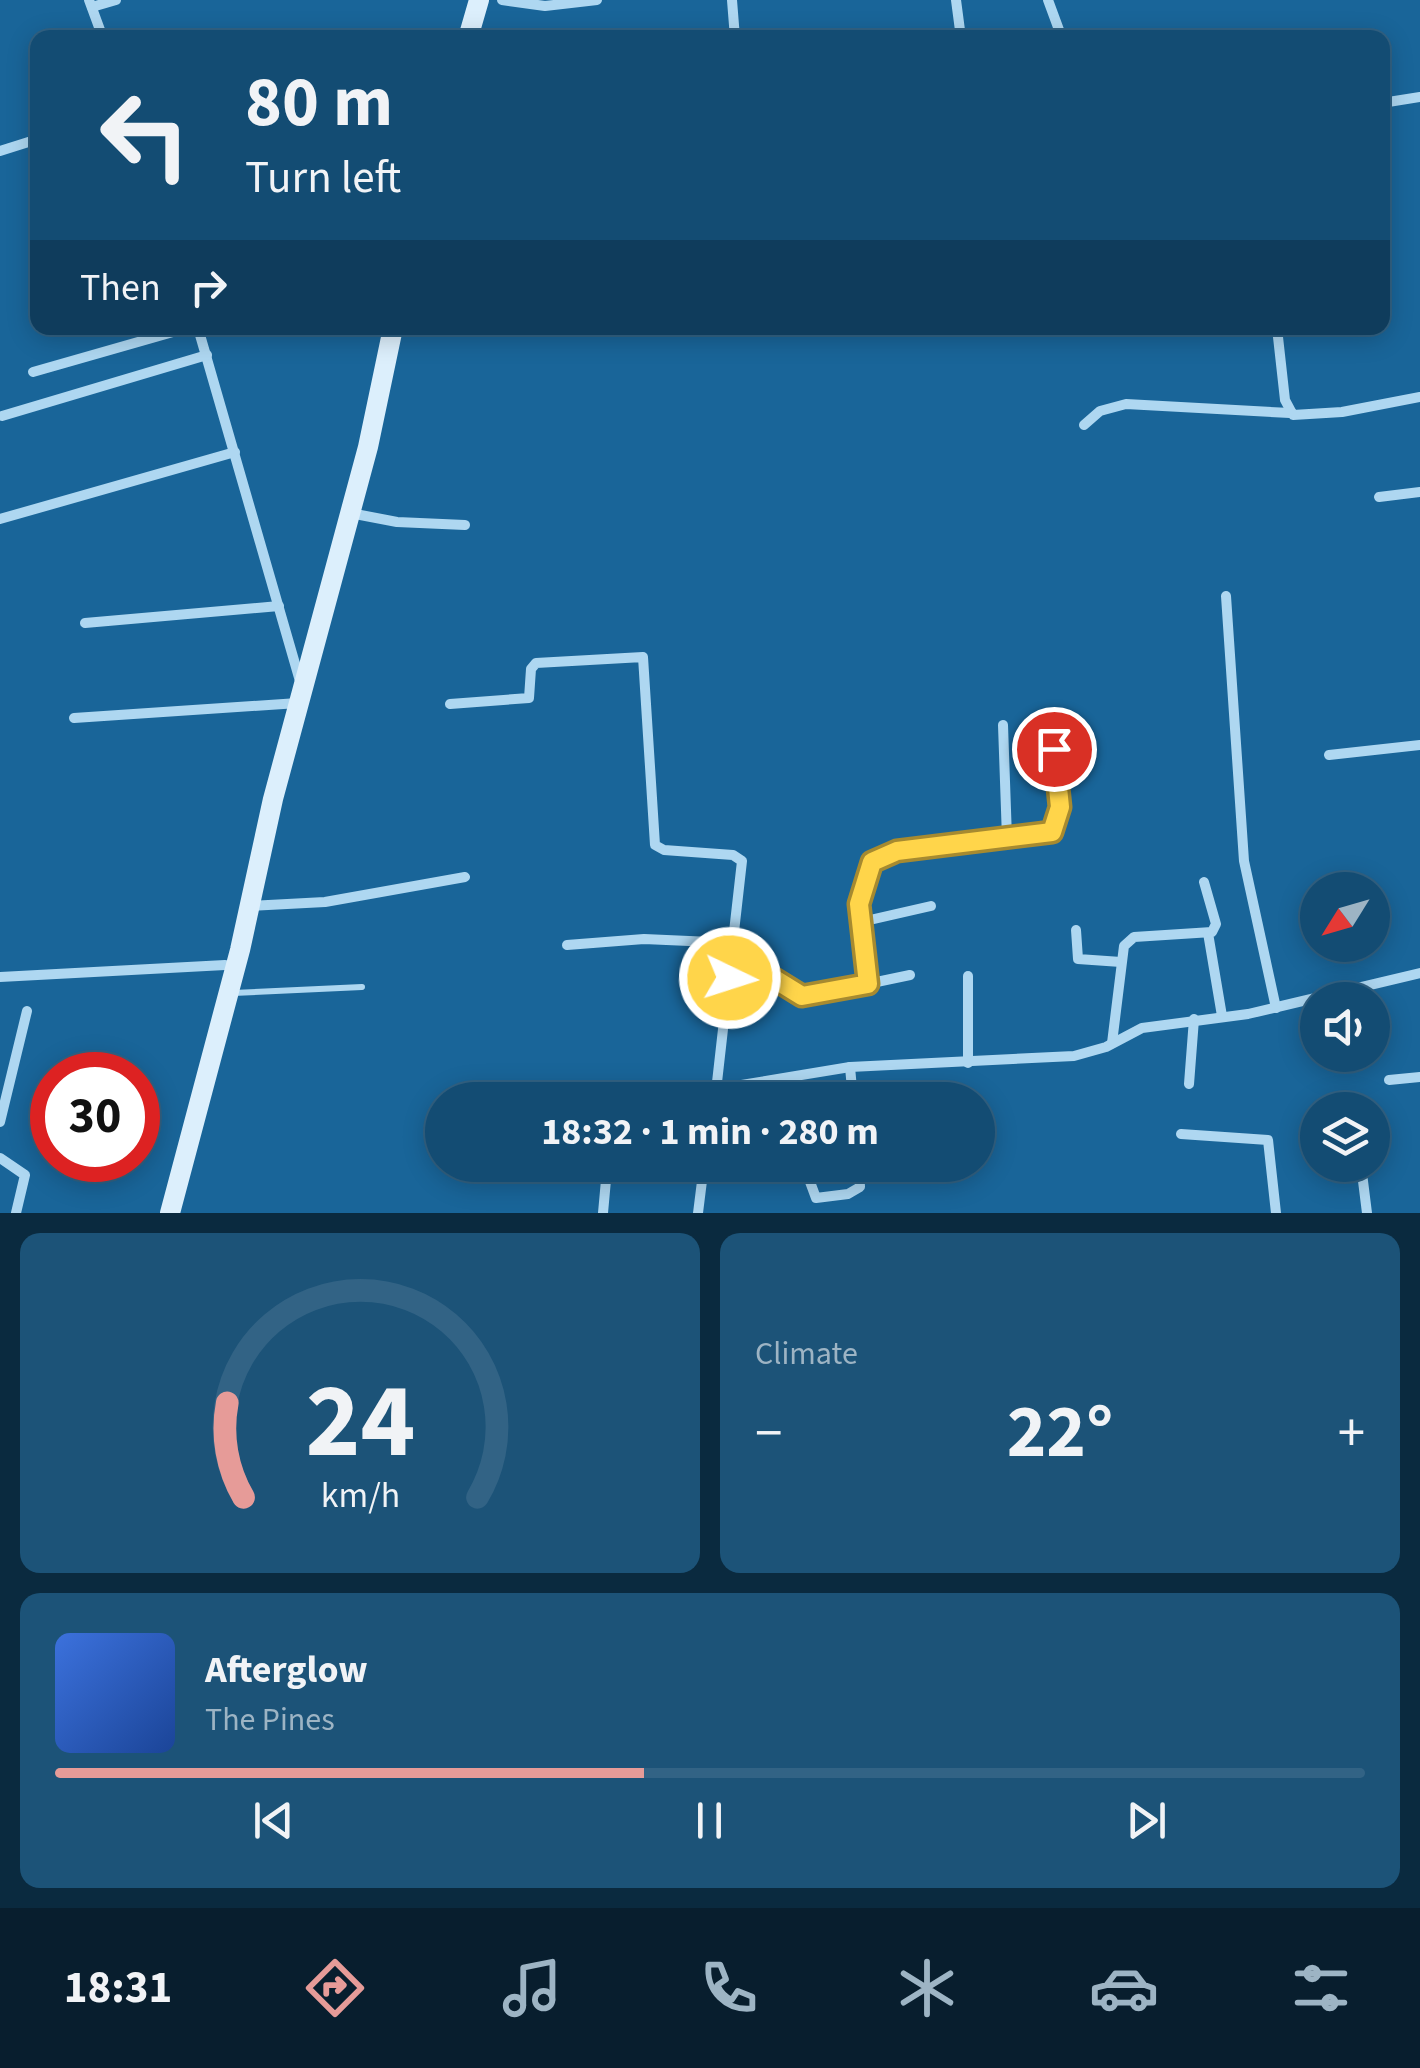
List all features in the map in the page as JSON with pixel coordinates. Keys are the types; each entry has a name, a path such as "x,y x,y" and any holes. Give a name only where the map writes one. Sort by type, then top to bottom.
{"street":[{"path":"100,30 90,4 116,0"},
{"path":"470,30 479,0"},
{"path":"480,30 488,0"},
{"path":"502,0 545,6 597,0"},
{"path":"732,0 734,30"},
{"path":"956,0 960,30"},
{"path":"1048,0 1059,30"},
{"path":"1390,101 1420,97"},
{"path":"0,151 30,142"},
{"path":"33,372 162,335"},
{"path":"200,335 279,606 300,695"},
{"path":"170,1213 251,906 272,799 368,447 392,335"},
{"path":"368,447 382,418 402,335"},
{"path":"1278,335 1290,412"},
{"path":"2,416 206,355"},
{"path":"1084,426 1106,408 1126,404 1290,412 1301,417 1420,397"},
{"path":"0,519 234,452"},
{"path":"1379,498 1420,492"},
{"path":"350,513 465,526"},
{"path":"1226,596 1244,860 1276,1008"},
{"path":"85,623 279,606"},
{"path":"450,704 529,698 531,669 536,664 643,657 652,838 664,850 732,855 742,861 718,1082"},
{"path":"74,718 300,695"},
{"path":"1003,725 1007,838"},
{"path":"1329,755 1420,744"},
{"path":"868,984 860,897 877,856 1046,834 1058,827 1060,807 1054,749"},
{"path":"158,1213 258,832 272,799"},
{"path":"251,906 325,902 466,877"},
{"path":"1112,1043 1124,946 1134,936 1208,932 1216,924 1204,882"},
{"path":"860,922 931,906"},
{"path":"1076,930 1078,959 1120,962"},
{"path":"1208,932 1222,1016"},
{"path":"567,945 644,940 734,943"},
{"path":"0,977 225,964"},
{"path":"778,1082 850,1067 1074,1056 1142,1028 1276,1008 1420,973"},
{"path":"730,978 768,975 802,996 910,976"},
{"path":"968,976 968,1063"},
{"path":"0,1122 27,1011"},
{"path":"1189,1084 1194,1018"},
{"path":"850,1067 851,1082"},
{"path":"1388,1080 1420,1077"},
{"path":"1181,1134 1268,1140 1276,1213"},
{"path":"0,1158 25,1175 16,1213"},
{"path":"604,1213 606,1182"},
{"path":"698,1213 702,1182"},
{"path":"810,1182 816,1198 854,1193 860,1182"},
{"path":"1363,1182 1368,1213"}],"lane":[{"path":"228,993 362,987"}],"route":[{"path":"730,978 768,975 802,996 868,984 859,904 872,862 877,856 897,851 1052,832 1060,819 1054,749"}]}
